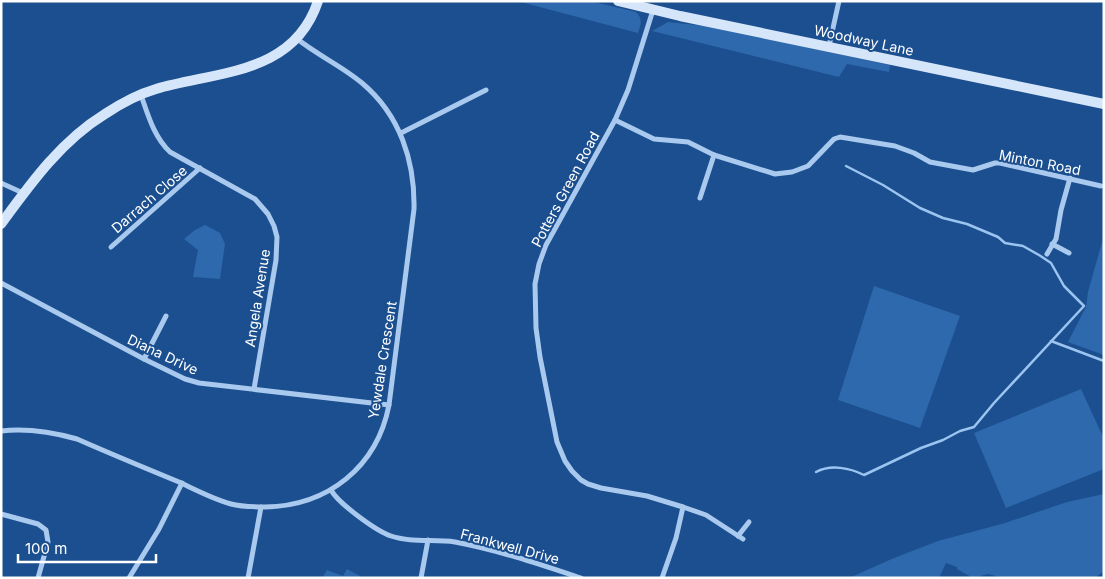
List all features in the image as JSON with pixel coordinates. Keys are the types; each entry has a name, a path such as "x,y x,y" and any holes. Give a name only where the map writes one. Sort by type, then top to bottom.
{"street":[{"path":"1,224 45,165 83,129 105,113 141,95 169,86 254,66 274,56 296,38 311,17 318,1"},
{"name":"Woodway Lane","path":"618,1 653,10 1104,104"},
{"path":"829,46 839,1"},
{"name":"Potters Green Road","path":"653,10 628,90 615,120 546,244 539,264 534,296 540,357 559,450 572,471 581,480 601,488 647,496 706,515 740,538 748,522"},
{"name":"Yewdale Crescent","path":"1,431 22,429 64,435 182,483 220,501 261,507 292,504 309,500 331,490 342,483 368,456 383,427 389,405 414,209 414,180 401,133 377,97 362,83 296,38"},
{"path":"401,133 486,90"},
{"name":"Angela Avenue","path":"141,95 154,129 164,146 170,152 255,199 268,214 277,237 276,260 254,389"},
{"name":"Minton Road","path":"615,120 654,139 682,140 714,155 775,174 792,172 808,166 834,139 840,137 894,146 914,153 930,162 973,170 1000,163 1101,186"},
{"path":"700,198 714,155"},
{"name":"Darrach Close","path":"112,247 200,168"},
{"path":"1047,254 1056,239 1060,210 1070,178"},
{"path":"1,182 24,194"},
{"path":"1052,244 1069,253"},
{"name":"Diana Drive","path":"1,283 144,360 191,381 389,405"},
{"path":"144,360 166,316"},
{"path":"129,578 159,529 182,483"},
{"name":"Frankwell Drive","path":"331,490 341,503 389,536 449,541 475,546 580,578"},
{"path":"248,578 261,507"},
{"path":"662,578 676,538 683,507"},
{"path":"1,514 38,524 46,530 48,542 38,578"},
{"path":"421,578 428,540"}],"shaded area":[{"path":"517,1 590,1 636,12 640,17 641,24 638,33"},
{"path":"668,22 706,26 890,65 889,72 847,64 839,77 652,31"},
{"path":"205,225 220,233 225,244 220,279 193,277 198,250 184,239"},
{"path":"1104,235 1104,355 1068,342 1086,307 1088,292"},
{"path":"874,286 960,316 920,428 838,400"},
{"path":"1081,389 1104,439 1104,469 1006,508 974,433"},
{"path":"1104,494 1104,571 1095,578 1003,578 988,574 973,578 957,569 957,567 946,563 939,578 849,578 938,541 1005,523 1067,502"},
{"path":"347,569 360,576 360,578 322,578 327,570 343,576"}],"waterway":[{"path":"816,472 828,468 840,468 853,470 864,475 921,448 974,427 1084,306 1064,286 1051,263 1039,255 1023,246 1005,243 998,237 967,224 943,218 920,208 883,185 846,166"},
{"path":"1051,341 1104,361"}]}
